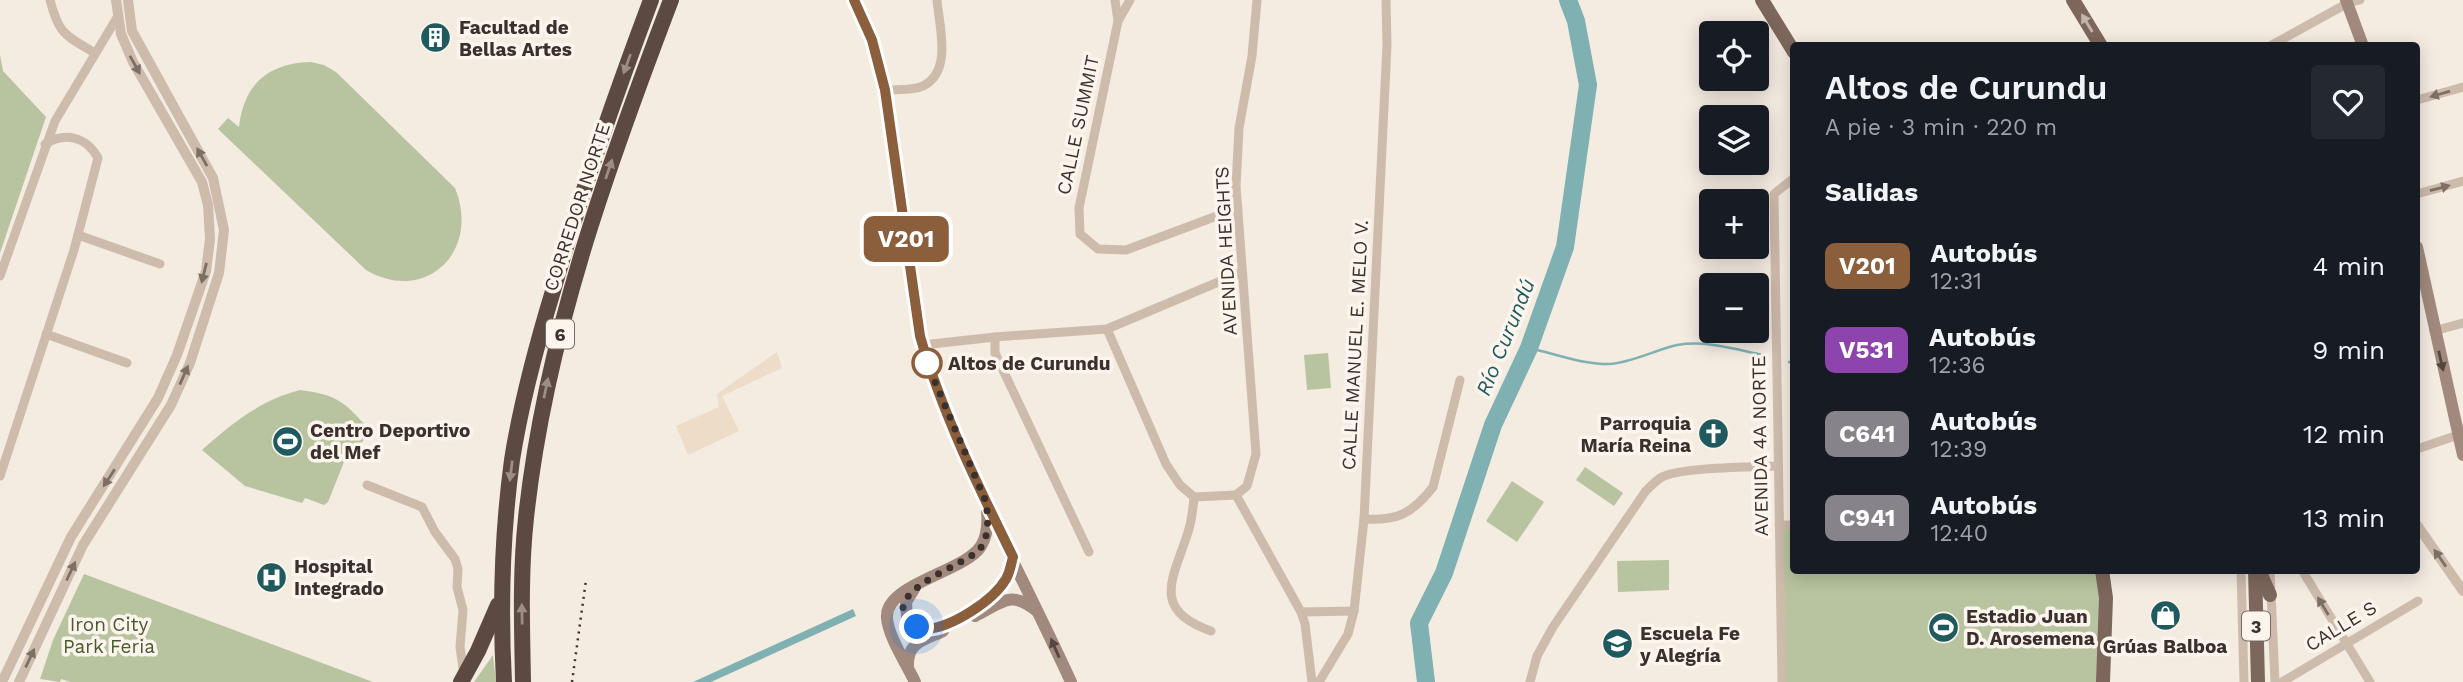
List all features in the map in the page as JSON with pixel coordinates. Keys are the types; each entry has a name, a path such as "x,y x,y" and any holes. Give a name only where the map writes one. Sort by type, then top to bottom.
{"highway":[{"name":"CORREDOR NORTE","path":"504,682 502,597 505,523 513,459 530,370 588,174 651,0"},
{"name":"CORREDOR NORTE","path":"523,682 521,585 526,520 546,385 606,176 671,0"},
{"path":"463,679 502,597"}],"main road":[{"path":"854,0 872,40 885,90 923,345 937,390 986,502 1071,682"},
{"path":"1762,0 1790,46"},
{"path":"2073,0 2099,42"},
{"path":"2352,1 2362,42"},
{"path":"2420,262 2463,455"},
{"path":"915,682 889,627 887,613 896,598 978,551 984,542 987,529 986,502"},
{"path":"920,584 907,599 905,612 915,626 933,629 984,602 1006,579 1013,557"},
{"path":"2103,574 2106,597 2103,682"},
{"name":"3","path":"2257,574 2258,682"},
{"path":"2259,574 2270,595"},
{"path":"908,666 908,653 915,645 1006,601 1020,599 1040,613"}],"street":[{"path":"50,0 57,25 70,38 95,53"},
{"path":"2,682 71,537 158,398 177,355 206,271 210,239 208,205 202,182 133,62 121,34 116,0"},
{"path":"19,682 83,545 171,405 190,362 219,273 224,230 213,178 132,32 128,0"},
{"path":"885,90 922,87 935,76 942,51 937,0"},
{"path":"1115,0 1118,21"},
{"path":"1118,21 1130,0"},
{"name":"AVENIDA HEIGHTS","path":"1236,495 1247,486 1256,454 1256,424 1237,186 1239,128 1252,57 1257,0"},
{"name":"CALLE MANUEL E. MELO V.","path":"1319,682 1348,634 1354,611 1364,519 1387,45 1386,0"},
{"path":"2277,42 2352,1"},
{"path":"0,276 55,121 118,16"},
{"name":"CALLE SUMMIT","path":"1118,21 1079,208 1080,234 1098,249 1126,250 1238,208"},
{"path":"2420,99 2463,87"},
{"path":"0,476 78,234 97,158 94,150 83,140 56,137 45,144"},
{"name":"AVENIDA 4A NORTE","path":"1782,682 1774,194 1790,181"},
{"path":"2420,193 2463,181"},
{"path":"78,234 160,264"},
{"path":"923,345 1107,329 1242,272"},
{"path":"2434,331 2463,323"},
{"path":"1107,329 1166,464 1180,485 1194,497 1236,495 1301,612 1312,682"},
{"path":"46,334 127,363"},
{"path":"995,337 995,353 1089,552"},
{"path":"1364,519 1384,520 1408,512 1433,488 1460,380"},
{"path":"2420,448 2460,434"},
{"path":"1530,682 1537,656 1553,627 1654,482 1663,476 1679,472 1778,466"},
{"path":"367,485 422,507 435,532 455,559 458,569 457,587 463,610 460,647 463,679"},
{"path":"1194,497 1191,525 1171,583 1171,600 1179,614 1196,626 1211,631"},
{"path":"1779,525 1790,525"},
{"path":"2420,529 2463,591"},
{"path":"2241,574 2244,682"},
{"path":"2270,574 2275,682"},
{"path":"2304,574 2371,682"},
{"name":"CALLE S","path":"2282,682 2418,601"},
{"path":"1301,612 1354,611"}],"green space":[{"path":"0,55 3,71 46,117 0,253"},
{"path":"311,62 336,72 455,188 461,211 461,232 454,251 443,266 427,276 409,281 388,279 366,270 218,129 228,118 239,127 246,99 261,79 282,67"},
{"path":"1328,353 1331,388 1307,390 1304,355"},
{"name":"Centro Deportivo del Mef","path":"300,390 341,402 371,432 344,462 328,502 324,505 305,498 302,503 245,486 202,450 260,406"},
{"path":"1585,467 1623,493 1614,506 1576,480"},
{"path":"1512,481 1544,502 1517,542 1486,521"},
{"name":"Estadio Juan D. Arosemena","path":"1779,525 1790,525 1790,574 2102,574 2103,682 1782,682"},
{"path":"1669,560 1669,590 1618,592 1617,561"},
{"name":"Iron City Park Feria","path":"84,574 373,682 70,682 61,679 60,682 40,679 53,640"},
{"path":"493,655 496,682 474,682"}],"shaded area":[{"path":"777,352 782,368 722,396 739,431 688,455 676,426 719,407 717,394"}],"water":[{"path":"853,609 856,616 711,682 693,682"}],"waterway":[{"name":"Río Curundú","path":"1426,682 1419,623 1444,573 1493,425 1529,348 1565,247 1588,85 1576,21 1568,0"},
{"path":"1529,348 1598,364 1626,361 1669,347 1688,344 1720,346 1763,355"}],"railway":[{"path":"572,682 586,580"}],"bus line":[{"name":"V201","path":"854,0 872,40 885,90 920,336 928,365 986,502 1013,557 1008,576 984,602 954,620 927,629"}],"place":[{"name":"Facultad de Bellas Artes","path":"436,38"},
{"name":"Altos de Curundu","path":"927,363"},
{"name":"Parroquia María Reina","path":"1714,434"},
{"name":"Centro Deportivo del Mef","path":"287,441"},
{"name":"Hospital Integrado","path":"271,577"},
{"name":"Grúas Balboa","path":"2165,615"},
{"name":"Estadio Juan D. Arosemena","path":"1943,627"},
{"name":"Escuela Fe y Alegría","path":"1617,644"}],"route":[{"path":"917,627 909,621 905,612 909,596 920,584 976,553 984,542 988,524 986,502 927,363"}]}
